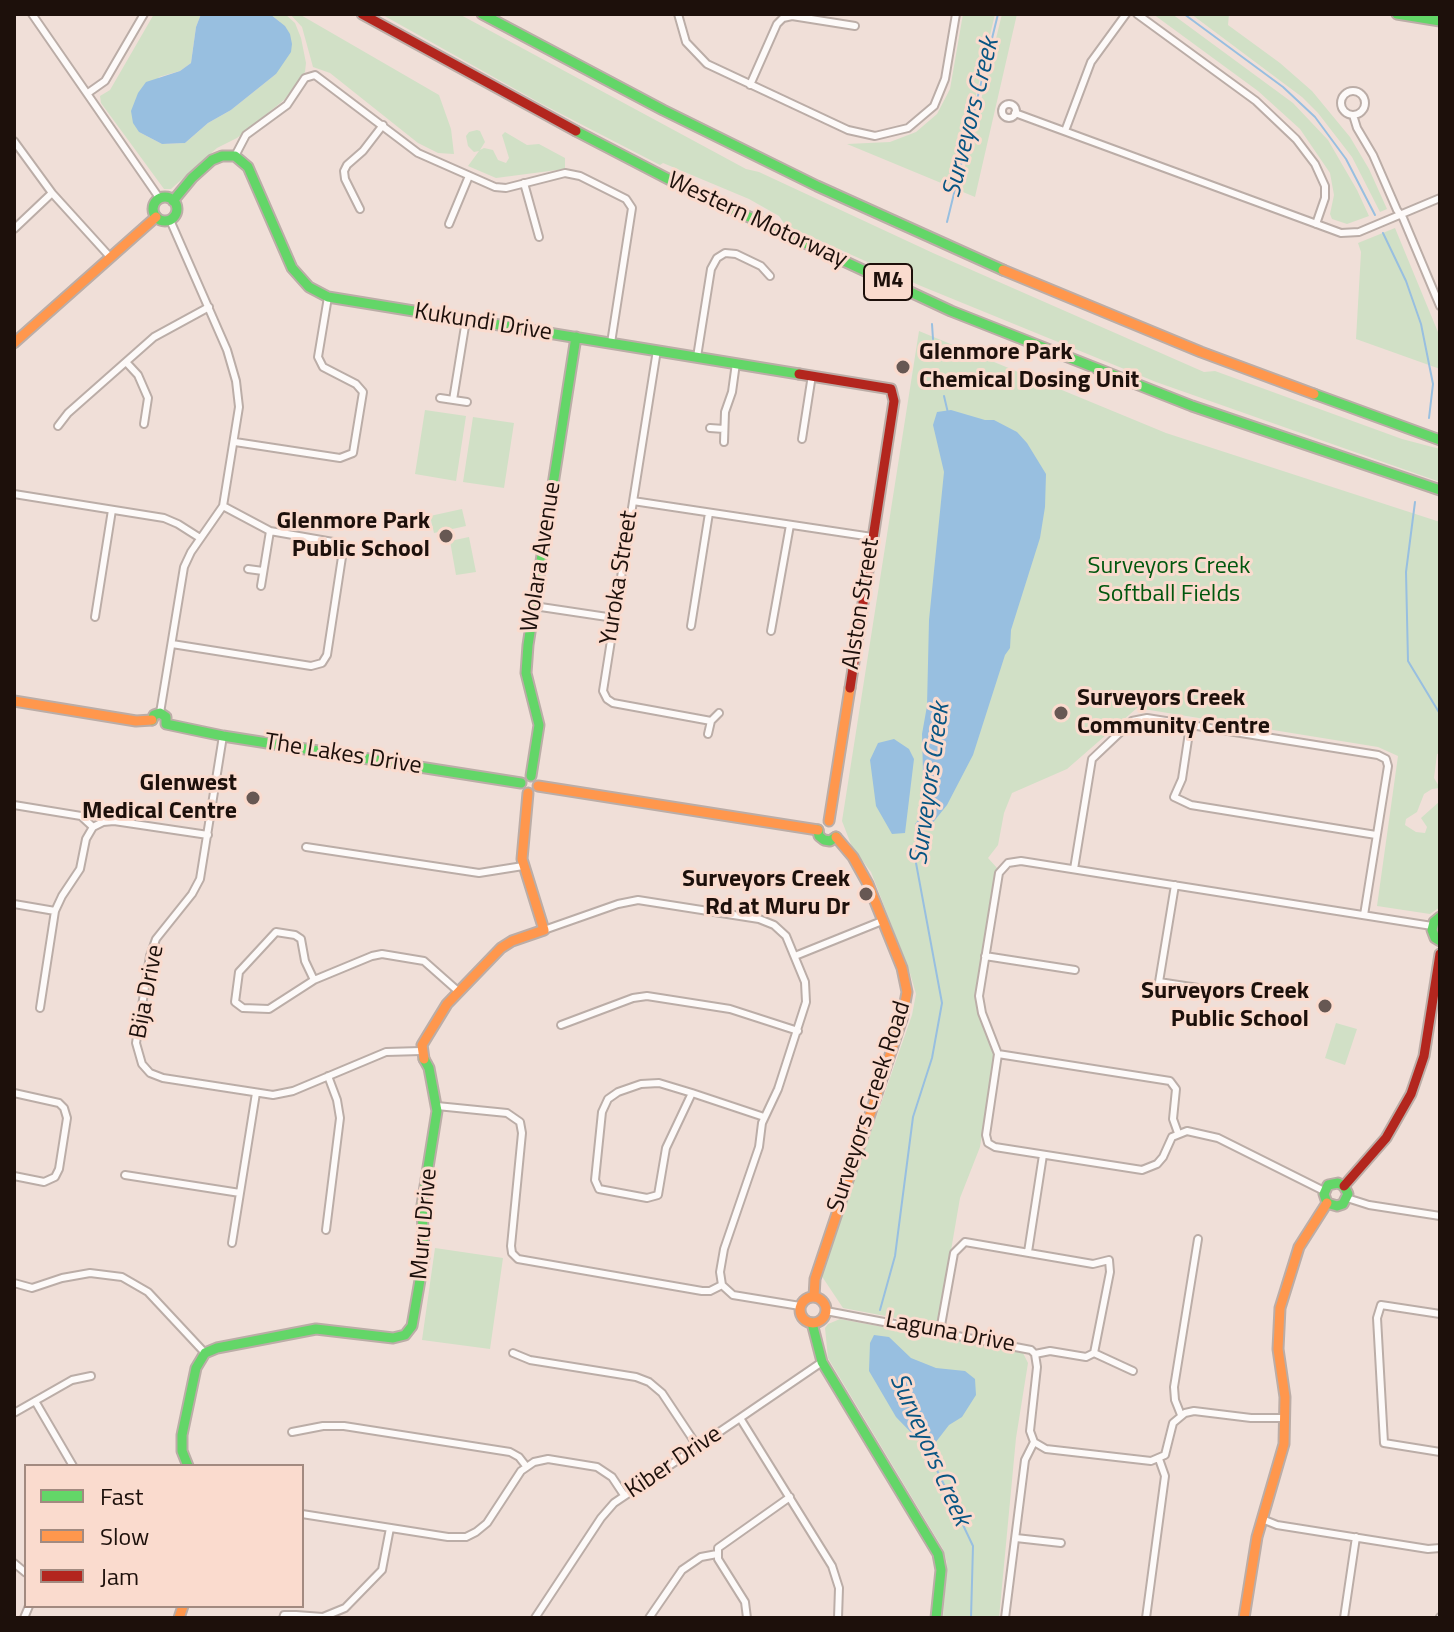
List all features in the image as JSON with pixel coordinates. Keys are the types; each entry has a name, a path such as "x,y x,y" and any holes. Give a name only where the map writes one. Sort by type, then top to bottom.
{"main road":[{"name":"Western Motorway","path":"362,14 522,104 662,176 951,311 1192,406 1440,490"},
{"name":"M4","path":"482,14 688,123 949,247 1201,352 1440,440"},
{"path":"1397,14 1440,21"},
{"path":"173,201 212,160 235,156"},
{"name":"Kukundi Drive","path":"235,156 247,165 292,268 309,287 328,297 891,389"},
{"path":"160,199 173,201 176,211 170,220 163,221 156,217 153,207 160,199"},
{"path":"14,343 156,217"},
{"name":"Wolara Avenue","path":"531,776 539,725 526,666 576,337"},
{"name":"Alston Street","path":"829,821 894,401 891,389"},
{"path":"14,701 136,721 156,717"},
{"name":"The Lakes Drive","path":"156,717 166,717 166,724 223,736 521,783"},
{"path":"531,776 538,786 534,793 528,793 523,791 521,783 531,776"},
{"path":"538,786 818,830"},
{"path":"421,1051 439,1015 505,945 544,930 523,866 521,840 528,793"},
{"path":"829,821 837,826 836,837 830,841 819,836 818,830 820,824 829,821"},
{"name":"Surveyors Creek Road","path":"814,1297 818,1269 906,1003 907,992 902,968 868,884 853,857 836,837"},
{"path":"1440,917 1432,926 1433,934 1440,941"},
{"path":"1344,1186 1378,1149 1403,1111 1418,1075 1433,1025 1440,954"},
{"name":"Muru Drive","path":"205,1353 316,1329 393,1338 410,1330 415,1318 424,1262 422,1209 437,1106 429,1068 421,1051"},
{"path":"1244,1618 1262,1519 1285,1437 1285,1397 1278,1349 1283,1297 1299,1247 1327,1203 1324,1191 1331,1183 1344,1186 1347,1198 1337,1206 1327,1203"},
{"path":"814,1297 825,1303 826,1311 820,1321 812,1323 802,1318 800,1306 805,1299 814,1297"},
{"path":"812,1323 822,1362 938,1554 941,1570 936,1618"},
{"path":"187,1464 182,1451 182,1435 196,1368 205,1353"}],"street":[{"path":"32,14 160,199"},
{"path":"88,93 105,81 144,14"},
{"path":"678,14 686,42 704,62 853,132 875,136 898,132 926,115 939,96 945,79 956,14"},
{"path":"1065,131 1091,62 1126,14"},
{"path":"1137,14 1256,101 1296,139 1319,171 1325,186 1325,198 1316,224"},
{"path":"750,85 781,19 792,16 855,26"},
{"path":"235,156 244,137 287,105 305,78 311,75 320,77 418,153 499,188 573,173 631,204 611,343"},
{"path":"1353,115 1361,112 1365,102 1362,95 1350,91 1343,95 1340,103 1343,110 1353,115 1373,155 1440,306"},
{"path":"1015,113 1341,233 1353,233 1440,198"},
{"path":"360,209 345,179 345,169 383,125"},
{"path":"14,141 52,193 111,258"},
{"path":"449,224 469,176"},
{"path":"524,183 539,237"},
{"path":"14,229 52,193"},
{"path":"156,717 184,567 223,506 239,407 229,356 170,220"},
{"path":"697,357 711,269 717,258 725,253 736,254 761,266 770,276"},
{"path":"235,442 340,458 353,453 363,392 356,384 323,367 318,357 328,297"},
{"path":"58,426 68,413 154,337 209,307"},
{"path":"453,400 466,320"},
{"name":"Yuroka Street","path":"657,350 603,688 607,699 613,703 711,721"},
{"path":"126,362 138,375 148,398 144,424"},
{"path":"724,442 736,363"},
{"path":"802,439 812,375"},
{"path":"440,398 467,402"},
{"path":"710,428 724,429"},
{"path":"14,494 168,519 200,538"},
{"path":"633,501 872,537"},
{"path":"172,644 311,666 324,661 341,548 333,542 270,531 223,506"},
{"path":"95,617 112,510"},
{"path":"691,626 709,513"},
{"path":"771,631 790,525"},
{"path":"261,586 270,531"},
{"path":"248,569 263,571"},
{"path":"534,606 614,618"},
{"path":"708,734 711,721 719,713"},
{"path":"1074,869 1089,767 1094,755 1138,719 1190,726 1384,757 1388,766 1364,915"},
{"path":"1190,726 1182,779 1174,797 1191,805 1376,835"},
{"name":"Bija Drive","path":"223,736 208,835 196,887 159,935 152,950 136,1050 142,1064 158,1077 256,1093 283,1094 386,1052 421,1051"},
{"path":"14,805 81,816 93,827"},
{"path":"40,1008 55,911 79,873 86,839 93,827 114,821 208,835"},
{"path":"306,847 479,873 523,866"},
{"path":"1324,1191 1218,1138 1187,1131 1178,1133 1170,1140 1162,1159 1145,1169 995,1147 987,1142 998,1054 979,1004 998,876 1008,863 1021,861 1432,926"},
{"path":"1175,885 1159,982 1211,990"},
{"path":"544,930 618,904 643,900 764,920 783,933 795,956 807,995 778,1089 764,1117 759,1147 720,1272 722,1285 738,1296 800,1306"},
{"path":"14,904 55,911"},
{"path":"795,956 882,921"},
{"path":"314,980 305,961 301,939 276,932 239,972 234,1001 243,1008 269,1009 314,980 372,956 386,954 424,961 459,992"},
{"path":"985,956 1075,970"},
{"path":"561,1025 633,998 647,996 730,1009 798,1031"},
{"path":"998,1054 1173,1080 1176,1089 1173,1119 1178,1133"},
{"path":"326,1230 340,1118 328,1076"},
{"path":"692,1093 668,1142 658,1195 647,1198 599,1189 595,1180 602,1112 611,1097 641,1084 654,1083 692,1093 764,1117"},
{"path":"14,1093 59,1103 67,1118 55,1177 44,1182 14,1176"},
{"path":"232,1243 256,1093"},
{"path":"437,1106 507,1113 520,1122 522,1133 511,1246 520,1261 702,1291 722,1285"},
{"path":"1028,1252 1043,1155"},
{"path":"125,1175 240,1193"},
{"path":"1347,1198 1369,1205 1440,1216"},
{"path":"1181,1415 1174,1391 1198,1239"},
{"path":"940,1331 954,1253 958,1246 968,1241 1093,1264 1109,1260 1094,1353"},
{"path":"14,1283 32,1288 62,1278 95,1273 122,1277 145,1290 205,1353"},
{"path":"1440,1314 1381,1305 1377,1318 1384,1443 1440,1452"},
{"name":"Laguna Drive","path":"826,1311 1022,1346 1035,1354 1037,1367 1029,1425 1034,1442 1025,1460 1005,1618"},
{"path":"1035,1354 1052,1351 1086,1357 1094,1353"},
{"path":"513,1353 530,1360 649,1382 662,1393 698,1447"},
{"path":"1094,1353 1133,1371"},
{"path":"740,1418 822,1362"},
{"path":"14,1413 72,1380 91,1376"},
{"path":"35,1401 72,1464"},
{"path":"1034,1442 1046,1449 1147,1461 1159,1459 1168,1448 1173,1423 1181,1415 1194,1411 1251,1418 1283,1418"},
{"name":"Kiber Drive","path":"535,1618 601,1518 624,1495 740,1418 835,1573 840,1593 838,1618"},
{"path":"292,1432 323,1426 344,1426 510,1452 526,1466"},
{"path":"304,1514 454,1538 471,1535 487,1523 526,1466 548,1459 593,1466 609,1475 624,1495"},
{"path":"1146,1618 1165,1476 1159,1459"},
{"path":"717,1554 721,1543 790,1497"},
{"path":"1262,1519 1277,1525 1428,1549 1440,1548"},
{"path":"283,1618 284,1615 328,1616 345,1608 382,1570 390,1528"},
{"path":"1344,1618 1356,1537"},
{"path":"1016,1538 1061,1543"},
{"path":"649,1618 677,1574 701,1557 717,1554"},
{"path":"717,1554 745,1602 747,1618"}],"green space":[{"path":"154,14 201,14 191,63 180,71 159,77 139,132 162,144 185,143 276,74 280,22 270,14 285,14 295,23 306,63 305,72 284,100 237,138 217,148 171,189 164,189 101,103 100,96 110,90"},
{"path":"290,14 299,14 439,95 451,129 454,154 438,153 418,143 330,73 313,67 302,27"},
{"path":"381,14 459,14 746,169 759,172 933,253 1204,372 1215,371 1402,439 1440,449 1440,482 1156,382 921,286 785,225 779,216 749,199 663,163 660,165 540,103"},
{"path":"963,14 995,14 956,180 961,182 1002,14 1017,14 975,197 847,144 890,142 916,132 937,114 950,89"},
{"path":"1153,14 1172,14 1293,103 1328,140 1369,216 1347,224 1332,219 1330,214 1334,195 1330,173 1300,129 1258,91"},
{"path":"1191,14 1229,14 1228,25 1312,91 1350,137 1387,209 1380,212 1352,157 1302,97"},
{"path":"477,130 485,142 480,150 493,150 498,160 506,163 509,158 502,135 505,132 527,145 539,144 565,158 565,169 496,178 468,166 479,151 474,152 468,146 466,136"},
{"path":"1395,228 1440,337 1440,369 1356,339 1361,252 1358,243"},
{"name":"Surveyors Creek Softball Fields","path":"919,331 1166,433 1440,522 1440,753 1437,754 1434,778 1440,788 1424,794 1417,812 1406,819 1405,825 1416,832 1425,833 1427,827 1421,818 1440,801 1440,907 1430,914 1377,906 1398,756 1378,747 1137,708 1067,769 1012,793 1004,813 998,845 988,858 997,868 975,997 995,1054 980,1147 960,1198 938,1326 843,1308 821,1275 912,1015 916,994 871,872 852,847 842,821"},
{"path":"425,410 466,416 456,481 415,474"},
{"path":"473,417 514,423 504,488 463,482"},
{"path":"462,509 466,526 434,533 430,516"},
{"path":"469,537 476,572 456,575 450,541"},
{"path":"1336,1023 1357,1029 1345,1065 1325,1058"},
{"path":"435,1248 503,1258 490,1349 422,1340"},
{"path":"840,1319 1023,1353 1028,1363 1016,1438 999,1618 943,1618 947,1563 943,1549 828,1358 825,1328"}],"water":[{"path":"201,14 270,14 290,34 291,52 276,74 185,143 162,144 139,132 133,123 131,111 146,82 180,71 191,63"},
{"path":"951,410 994,420 1017,432 1046,474 1045,507 1040,538 1011,630 1010,648 1005,655 973,755 947,805 927,830 915,824 928,807 922,734 927,706 929,620 944,472 933,425 937,412"},
{"path":"894,739 909,749 914,759 905,833 892,834 876,806 870,760 878,743"},
{"path":"874,1335 889,1337 911,1358 936,1368 965,1371 975,1379 976,1395 962,1417 949,1425 932,1447 923,1445 896,1417 869,1371 870,1343"}],"waterway":[{"name":"Surveyors Creek","path":"947,222 998,14"},
{"path":"1184,14 1283,87 1315,117 1346,159 1375,215"},
{"path":"1383,233 1406,281 1421,324 1433,384 1429,418"},
{"name":"Surveyors Creek","path":"932,324 933,339"},
{"name":"Surveyors Creek","path":"944,396 948,413"},
{"path":"1415,502 1406,572 1408,661 1440,714"},
{"name":"Surveyors Creek","path":"880,1310 895,1256 913,1117 932,1058 942,1003 916,863 916,847 923,826"},
{"name":"Surveyors Creek","path":"930,1445 935,1466 973,1546 971,1618"}],"traffic: fast":[{"path":"482,14 663,110 817,186 1003,270"},
{"path":"1397,14 1440,21"},
{"path":"576,131 674,182 951,311 1192,406 1440,490"},
{"path":"173,201 212,160 235,156 248,167 292,268 309,287 328,297 799,374"},
{"path":"165,197 173,201 177,209 173,217 165,221 157,217 153,209 157,201 165,197"},
{"path":"531,776 539,725 526,673 528,645 576,337"},
{"path":"1314,394 1440,440"},
{"path":"152,720 154,715 160,713 166,717 166,724"},
{"path":"166,724 223,736 521,783"},
{"path":"818,830 824,840 830,841 836,837"},
{"path":"1440,917 1434,922 1432,930 1440,941"},
{"path":"187,1464 182,1451 182,1435 196,1368 205,1353 316,1329 393,1338 405,1335 412,1326 424,1257 422,1205 437,1111 429,1068 424,1059"},
{"path":"1327,1203 1324,1194 1328,1185 1338,1183 1344,1186"},
{"path":"1327,1203 1343,1204 1348,1194 1344,1186"},
{"path":"812,1323 822,1362 938,1554 941,1570 936,1618"}],"traffic: slow":[{"path":"14,343 156,217"},
{"path":"1003,270 1201,352 1314,394"},
{"path":"829,821 850,688"},
{"path":"14,701 136,721 152,720"},
{"path":"538,786 818,830"},
{"path":"424,1059 422,1045 447,1004 501,948 544,930 522,859 528,793"},
{"path":"814,1297 815,1279 902,1019 907,992 902,968 868,884 853,857 836,837"},
{"path":"1244,1618 1257,1537 1284,1444 1285,1397 1278,1349 1280,1308 1299,1247 1327,1203"},
{"path":"813,1297 822,1301 826,1310 822,1319 813,1323 804,1319 800,1310 804,1301 813,1297"},
{"path":"179,1618 182,1608"}],"traffic: jam":[{"path":"362,14 576,131"},
{"path":"799,374 891,389 894,401 850,688"},
{"path":"1344,1186 1386,1138 1411,1094 1424,1056 1440,954"}],"place":[{"name":"Glenmore Park Chemical Dosing Unit","path":"903,367"},
{"name":"Glenmore Park Public School","path":"446,536"},
{"name":"Surveyors Creek Community Centre","path":"1061,713"},
{"name":"Glenwest Medical Centre","path":"253,798"},
{"name":"Surveyors Creek Rd at Muru Dr","path":"866,894"},
{"name":"Surveyors Creek Public School","path":"1325,1006"}]}
